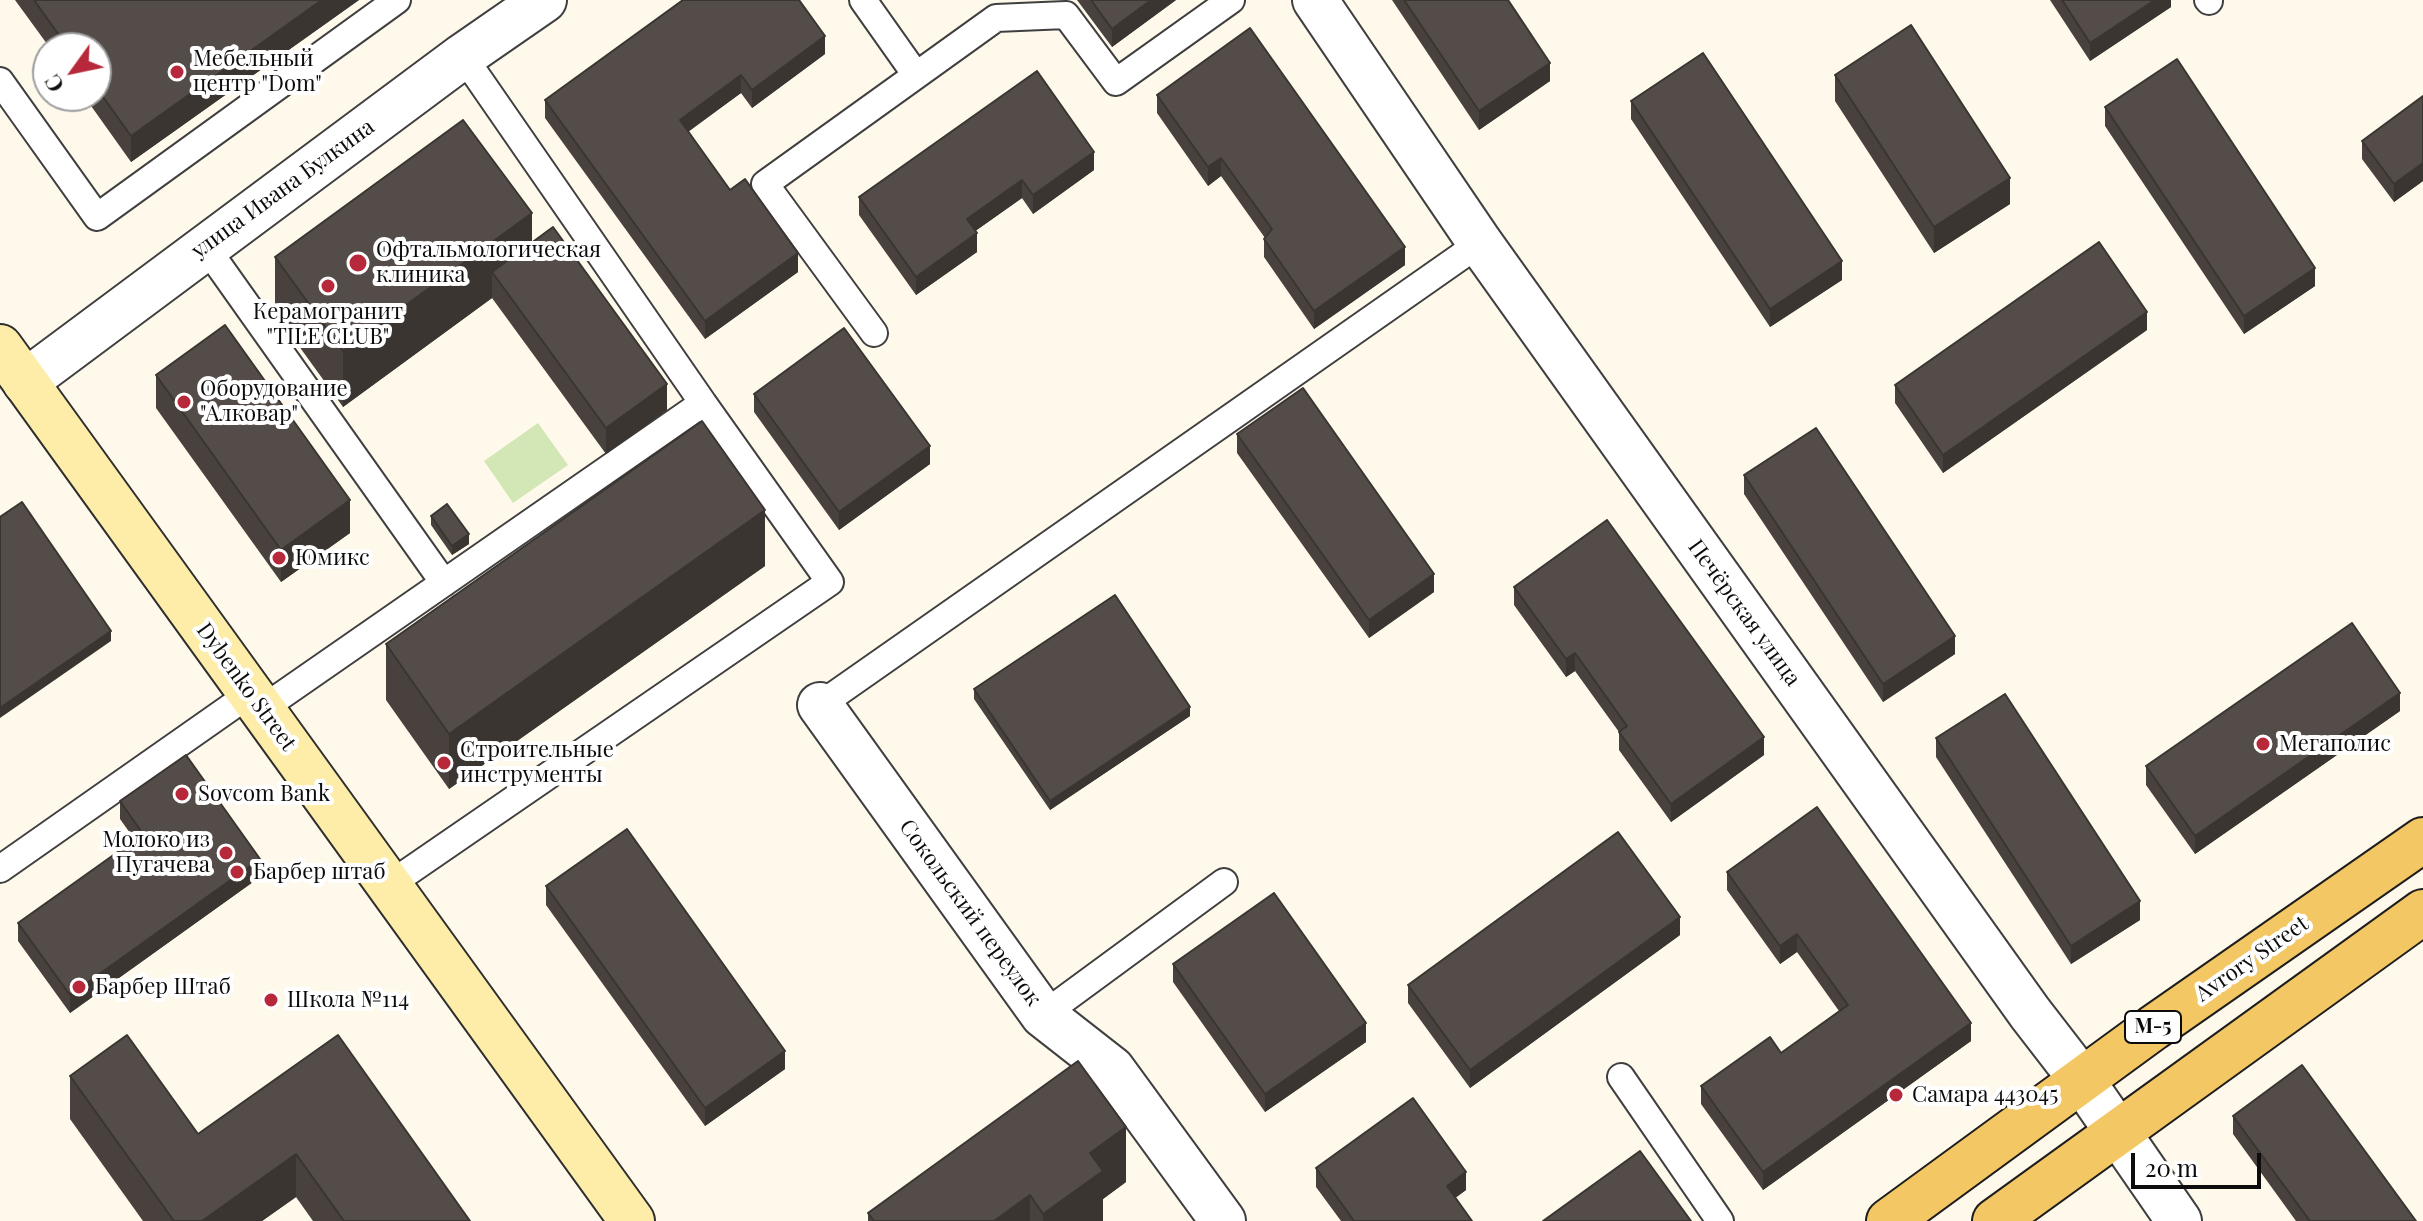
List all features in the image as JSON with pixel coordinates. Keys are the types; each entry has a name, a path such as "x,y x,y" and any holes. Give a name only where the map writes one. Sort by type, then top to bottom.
{"main road":[{"name":"Dybenko Street","path":"0,347 632,1221"},
{"name":"Avrory Street","path":"1889,1221 2081,1079 2423,840"},
{"path":"1995,1221 2423,912"}],"street":[{"name":"Печёрская улица","path":"1315,0 1480,243 2021,1000 2081,1079 2179,1221"},
{"name":"улица Ивана Булкина","path":"25,382 532,3"},
{"name":"Сокольский переулок","path":"820,705 1043,1015 1214,1218"}],"lane":[{"path":"0,81 97,217 397,0"},
{"path":"863,0 916,75"},
{"path":"874,333 765,184 996,18 1066,15 1116,82 1231,0"},
{"path":"389,885 830,582 463,56"},
{"path":"820,705 1480,243"},
{"path":"205,246 444,583"},
{"path":"0,869 256,701 444,583 703,403"},
{"path":"1043,1015 1224,882"},
{"path":"1621,1077 1720,1221"}],"green space":[{"path":"538,423 568,465 513,503 484,461"}],"building":[{"name":"Мебельный центр \"Dom\"","path":"34,0 322,0 131,136 112,109 112,32 57,32"},
{"path":"683,0 799,0 825,36 752,90 741,75 680,120 730,190 745,179 798,253 705,321 545,100"},
{"path":"1091,0 1151,0 1112,29"},
{"path":"1404,0 1508,0 1550,63 1479,111"},
{"path":"2062,0 2155,0 2090,43"},
{"path":"1911,25 2010,178 1934,227 1835,75"},
{"path":"1250,28 1405,247 1314,311 1264,239 1272,229 1221,158 1208,167 1157,95"},
{"path":"1703,53 1842,261 1770,309 1631,101"},
{"path":"2177,59 2315,268 2244,316 2105,107"},
{"path":"1037,71 1094,152 1033,195 1022,180 967,219 977,233 916,277 859,197"},
{"path":"2423,96 2423,163 2394,184 2362,141"},
{"path":"463,120 532,213 343,351 275,257"},
{"path":"553,227 667,384 606,428 492,272"},
{"path":"2099,242 2147,312 1943,455 1895,385"},
{"path":"225,325 350,500 281,550 156,375"},
{"path":"844,328 930,446 839,512 754,394"},
{"path":"1303,388 1434,574 1369,620 1237,434"},
{"path":"702,421 765,510 449,734 386,644"},
{"path":"1816,428 1955,636 1883,684 1744,475"},
{"path":"22,502 111,631 0,708 0,517"},
{"path":"447,504 469,534 452,546 431,516"},
{"path":"1607,520 1764,737 1671,804 1619,732 1627,726 1575,653 1566,659 1514,587"},
{"path":"1115,595 1190,707 1050,801 974,689"},
{"path":"2352,623 2400,693 2195,836 2146,766"},
{"path":"2005,694 2140,901 2071,946 1936,738"},
{"path":"186,755 260,859 70,995 18,923 143,834 120,801"},
{"path":"1817,807 1971,1023 1763,1172 1701,1086 1770,1037 1781,1053 1848,1005 1797,934 1780,946 1727,872"},
{"path":"627,829 785,1051 705,1108 546,886"},
{"path":"1618,832 1680,917 1470,1070 1408,985"},
{"path":"1274,893 1366,1023 1265,1094 1173,964"},
{"path":"127,1035 198,1134 338,1035 470,1221 344,1221 296,1154 202,1221 174,1221 70,1076"},
{"path":"1078,1061 1126,1127 1090,1153 1103,1171 1043,1214 1030,1195 994,1221 874,1221 868,1213"},
{"path":"2302,1065 2416,1221 2310,1221 2233,1116"},
{"path":"1413,1098 1466,1172 1447,1186 1472,1221 1354,1221 1316,1168"},
{"path":"1640,1151 1691,1221 1543,1221"}],"place":[{"name":"Мебельный центр \"Dom\"","path":"177,72"},
{"name":"Офтальмологическая клиника","path":"358,263"},
{"name":"Керамогранит \"TILE CLUB\"","path":"328,286"},
{"name":"Оборудование \"Алковар\"","path":"184,402"},
{"name":"Юмикс","path":"279,558"},
{"name":"Мегаполис","path":"2263,744"},
{"name":"Строительные инструменты","path":"444,763"},
{"name":"Sovcom Bank","path":"182,794"},
{"name":"Молоко из Пугачева","path":"226,853"},
{"name":"Барбер штаб","path":"237,872"},
{"name":"Барбер Штаб","path":"79,987"},
{"name":"Школа №114","path":"271,1000"},
{"name":"Самара 443045","path":"1896,1095"}]}
